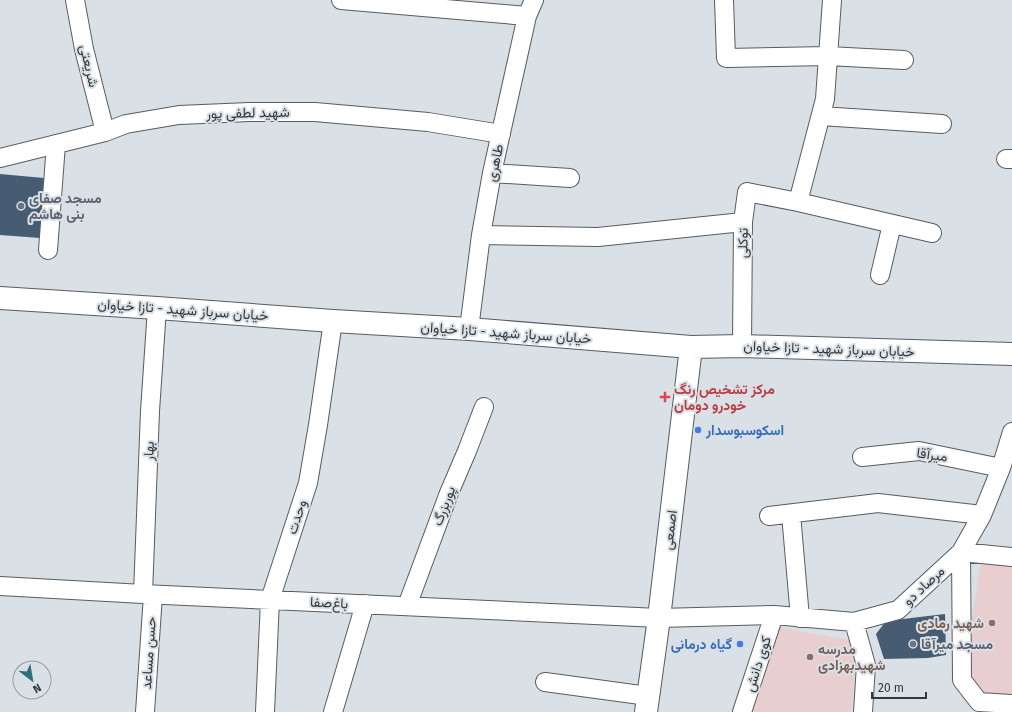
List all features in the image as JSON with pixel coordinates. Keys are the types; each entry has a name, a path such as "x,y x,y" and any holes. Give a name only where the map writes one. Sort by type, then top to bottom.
{"main road":[{"name":"خیابان سرباز شهید - تازا خیاوان","path":"0,298 469,329 692,347 742,346 1012,354"},
{"name":"اصمعی","path":"647,704 692,347"}],"street":[{"name":"شریعتی","path":"75,0 84,49 105,132"},
{"path":"341,0 526,16"},
{"name":"طاهری","path":"469,329 481,235 492,173 526,16 534,0"},
{"path":"724,0 726,58 828,56 904,60"},
{"path":"798,202 825,99 832,0"},
{"name":"شهید لطفی پور","path":"0,158 105,132 126,124 179,115 249,112 315,112 428,122 501,134"},
{"path":"821,116 942,124"},
{"path":"48,250 56,144"},
{"path":"492,173 570,178"},
{"name":"توکلی","path":"742,346 743,222 747,192 798,202 932,233"},
{"path":"481,235 598,237 743,222"},
{"path":"880,274 892,224"},
{"path":"0,298 0,311"},
{"name":"بهار","path":"148,595 150,411 157,308"},
{"name":"وحدت","path":"265,712 270,600 308,483 333,321"},
{"name":"پوربزرگ","path":"407,606 449,493 484,407"},
{"name":"مرصاد دو","path":"659,618 774,615 854,622 898,610 961,552 982,515 1001,468 1012,432"},
{"name":"میرآقا","path":"862,456 919,451 1001,468"},
{"path":"769,516 878,503 982,515"},
{"path":"791,514 800,618"},
{"path":"1012,557 961,552 962,680 979,702 1012,704"},
{"name":"باغ‌صفا","path":"0,586 148,595 659,618"},
{"name":"حسن مساعد","path":"145,712 148,595"},
{"path":"333,712 366,604"},
{"name":"کوی دانش","path":"742,712 774,615"},
{"path":"854,622 866,665 863,712"},
{"path":"545,682 647,704"}],"shaded area":[{"name":"شهید رمادی","path":"981,562 1012,566 1012,701 979,702 962,680"},
{"name":"مدرسه شهیدبهزادی","path":"777,627 854,641 855,674 851,712 747,712"}],"building":[{"name":"مسجد صفای بنی هاشم","path":"0,174 44,178 40,238 0,235"},
{"name":"مسجد میرآقا","path":"945,614 946,655 928,658 884,659 876,634 886,621"}],"place":[{"name":"مسجد صفای بنی هاشم","path":"21,206"},
{"name":"مرکز تشخیص رنگ خودرو دومان","path":"665,397"},
{"name":"اسکوسبوسدار","path":"698,430"},
{"name":"شهید رمادی","path":"992,623"},
{"name":"گیاه درمانی","path":"740,644"},
{"name":"مسجد میرآقا","path":"913,644"},
{"name":"مدرسه شهیدبهزادی","path":"810,657"}]}
